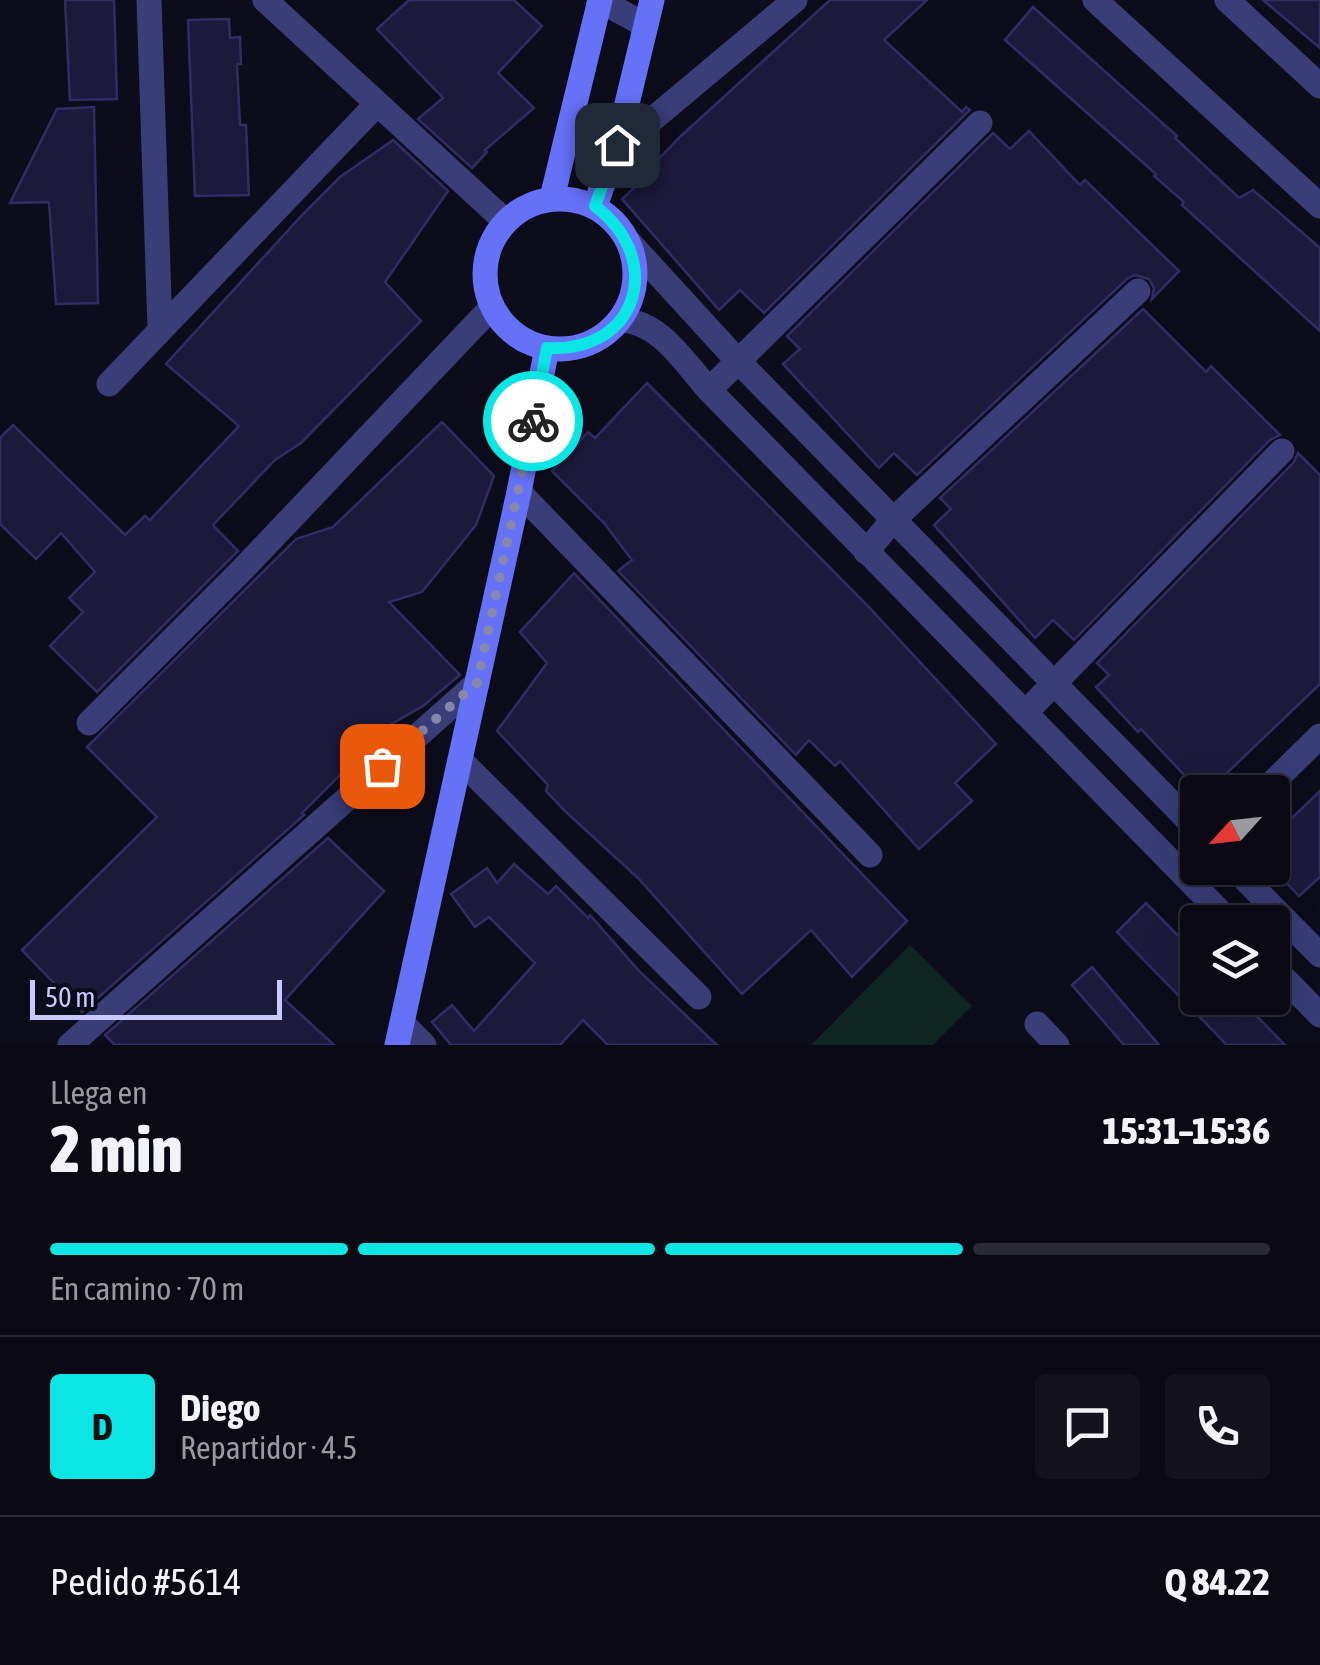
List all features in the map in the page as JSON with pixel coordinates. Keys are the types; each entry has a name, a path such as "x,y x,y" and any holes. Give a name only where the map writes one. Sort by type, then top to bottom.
{"street":[{"path":"149,0 160,329"},
{"path":"265,0 505,221"},
{"path":"552,198 600,0 648,12 617,145 595,206"},
{"path":"617,145 795,0"},
{"path":"1095,0 1320,206"},
{"path":"1227,0 1320,86"},
{"path":"109,384 376,106"},
{"path":"708,390 980,123"},
{"path":"629,242 635,262 630,302 620,320 588,345 547,348 524,341 492,307 485,285 485,262 492,240 505,221 526,205 552,198 574,199 595,206 615,221 629,242 736,360 1180,812"},
{"path":"866,552 894,520 1138,291"},
{"path":"88,723 241,572 492,307"},
{"path":"620,320 638,320 653,328 708,390 1025,714 1180,857"},
{"path":"424,1045 399,1034 547,348"},
{"path":"1025,714 1282,451"},
{"path":"519,492 870,856"},
{"path":"70,1045 477,683"},
{"path":"1280,775 1320,736"},
{"path":"460,760 699,997"},
{"path":"1251,885 1320,955"},
{"path":"1290,984 1320,1014"},
{"path":"1037,1024 1057,1045"}],"green space":[{"path":"910,945 972,1006 933,1045 811,1045"}],"building":[{"path":"65,0 114,0 117,99 70,100"},
{"path":"409,0 514,0 542,26 498,73 534,108 485,150 472,168 418,119 443,98 377,29"},
{"path":"830,0 927,0 884,40 962,112 966,107 970,110 764,313 740,290 719,310 622,199 681,136"},
{"path":"1263,0 1320,0 1320,48"},
{"path":"1033,7 1177,136 1239,198 1253,190 1320,248 1320,331 1182,205 1184,202 1156,174 1005,40"},
{"path":"229,19 230,38 240,37 240,125 246,125 249,195 195,196 188,20"},
{"path":"94,107 98,303 56,304 49,202 10,203 57,109"},
{"path":"1029,131 1080,185 1085,180 1179,271 1152,299 1154,288 1149,279 1135,275 1127,279 917,475 894,453 879,468 783,364 800,349 787,336 993,133 1010,149"},
{"path":"393,140 448,191 385,282 421,321 301,443 275,460 213,525 238,551 97,692 50,646 83,612 69,598 95,572 61,533 36,559 0,524 0,438 13,425 125,535 145,516 150,520 239,426 166,364 340,177"},
{"path":"1143,309 1206,372 1211,366 1280,435 1270,440 1074,640 1053,620 1035,638 934,525 951,509 940,498"},
{"path":"647,383 867,605 996,744 955,783 972,801 919,849 840,761 835,766 809,740 796,755 618,571 632,560 604,523 552,471 588,432 595,438"},
{"path":"442,422 494,476 476,525 422,592 389,602 460,675 423,706 390,725 304,815 82,1012 22,950 157,817 87,747 296,539 333,527"},
{"path":"1298,453 1320,475 1320,684 1225,775 1184,775 1096,687 1109,675 1097,663 1294,462"},
{"path":"574,573 907,921 852,977 811,930 742,994 638,878 546,791 548,785 497,731 547,663 520,632"},
{"path":"1320,791 1320,877 1299,896 1288,885 1290,820"},
{"path":"328,838 384,891 285,1000 334,1045 115,1045 105,1035"},
{"path":"514,864 548,894 556,886 588,918 590,915 640,972 717,1045 608,1045 583,1020 560,1045 451,1045 432,1022 452,1005 474,1031 535,963 489,917 475,927 451,894 487,868 497,883"},
{"path":"1146,903 1180,938 1180,997 1133,949 1117,932"},
{"path":"1092,967 1159,1045 1124,1045 1072,985"},
{"path":"1198,1015 1256,1015 1285,1045 1227,1045"}],"way so far":[{"path":"382,766 477,683 533,421"}],"route":[{"path":"533,421 547,348 588,345 620,320 630,302 635,262 629,242 615,221 595,206 617,145"}]}
